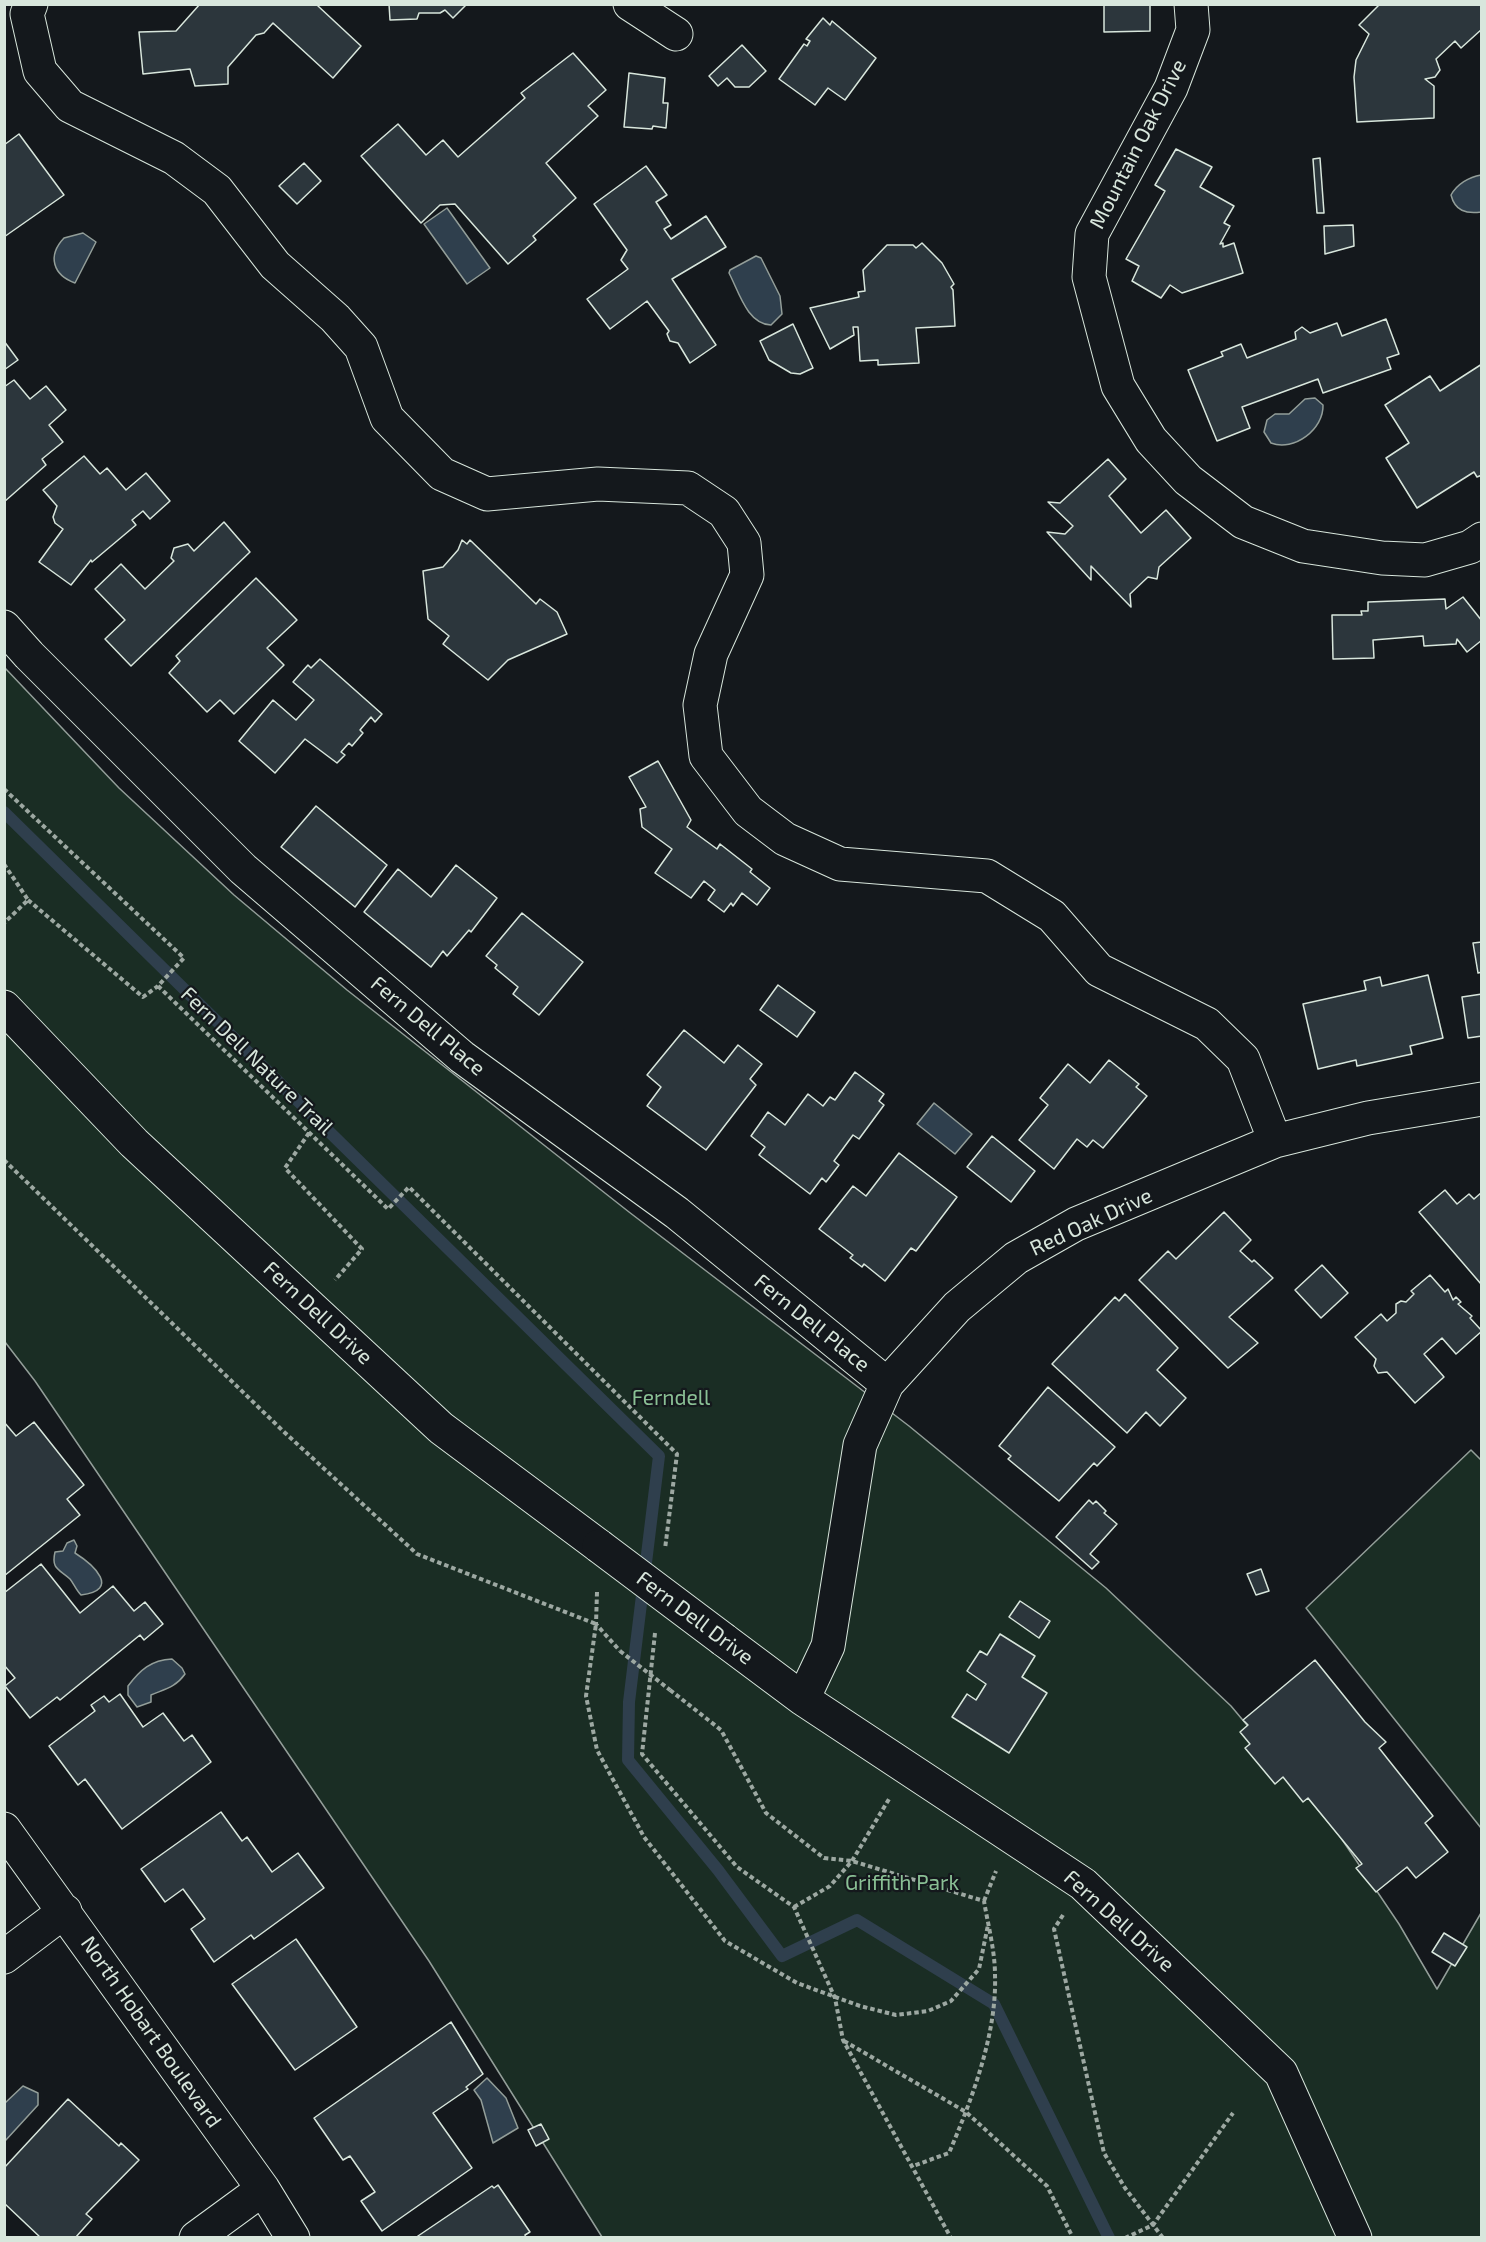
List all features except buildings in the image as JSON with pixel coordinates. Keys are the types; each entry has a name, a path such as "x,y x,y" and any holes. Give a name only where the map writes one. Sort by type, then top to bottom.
{"street":[{"path":"31,4 27,14 40,71 70,106 174,158 218,190 275,265 335,318 361,347 387,418 442,474 487,494 598,484 688,488 724,512 744,543 747,575 711,654 700,705 706,756 748,811 785,839 840,864 987,876 1052,916 1099,970 1207,1024 1243,1059 1275,1141"},
{"path":"630,4 676,34"},
{"name":"Mountain Oak Drive","path":"1191,4 1192,30 1171,88 1092,234 1089,277 1118,386 1151,440 1188,480 1243,522 1304,546 1382,558 1425,560 1470,547 1482,539"},
{"name":"Fern Dell Place","path":"4,627 29,656 243,869 453,1050 677,1213 887,1384"},
{"name":"Fern Dell Drive","path":"4,1006 134,1143 441,1428 803,1699 1083,1884 1281,2073 1354,2238"},
{"name":"Red Oak Drive","path":"803,1699 828,1646 860,1445 887,1384 957,1307 1016,1258 1076,1224 1275,1141 1368,1118 1482,1099"},
{"name":"North Hobart Boulevard","path":"4,1829 263,2189 293,2238"},
{"path":"4,1957 65,1911"},
{"path":"196,2238 263,2189"}],"path":[{"name":"Fern Dell Nature Trail","path":"4,789 184,958 158,986 388,1209 409,1187"},
{"path":"4,864 28,900 143,997 158,986"},
{"path":"4,923 28,900"},
{"path":"309,1133 285,1168 362,1248 311,1307"},
{"path":"4,1160 283,1431 417,1554 596,1624 620,1651 721,1730 766,1813 824,1858 852,1861 984,1901"},
{"path":"598,1546 596,1624 586,1696 597,1750 644,1837 725,1941 797,1983 836,1998 896,2015 928,2011 951,2001 979,1969 988,1925"},
{"path":"794,1907 830,1886 852,1861 907,1768"},
{"path":"913,2166 949,2153 966,2112 988,2040 996,1975 984,1901 996,1870"},
{"path":"1083,1884 1054,1929 1104,2153 1125,2188 1164,2238"},
{"path":"805,1930 813,1952 836,1998 843,2040 951,2238"},
{"path":"843,2040 966,2112 1047,2186 1073,2238"},
{"path":"1125,2238 1154,2225 1233,2113"}],"green space":[{"name":"Griffith Park","path":"5,668 119,788 234,895 347,990 629,1212 909,1426 1106,1588 1231,1706 1339,1835 1399,1924 1437,1989 1481,1913 1481,2237 602,2237 429,1961 35,1381 5,1342"},
{"path":"1471,1450 1482,1461 1481,1828 1306,1608"}],"water":[{"path":"1481,175 1481,212 1458,208 1451,195 1464,182"},
{"path":"447,208 490,268 467,284 424,224"},
{"path":"83,233 96,242 75,283 57,270 54,258 64,238"},
{"path":"756,256 761,258 780,296 782,314 771,325 756,319 750,313 740,298 729,273 730,270"},
{"path":"1315,398 1323,405 1319,422 1313,430 1298,441 1289,444 1271,443 1264,432 1267,420 1275,414 1289,414 1305,399"},
{"path":"934,1103 972,1134 955,1154 917,1124"},
{"path":"74,1540 77,1546 75,1553 96,1570 102,1583 100,1588 93,1592 81,1595 70,1579 59,1571 54,1562 55,1552 63,1551 67,1543"},
{"path":"172,1659 185,1674 174,1685 151,1695 151,1702 137,1707 128,1695 128,1686 147,1667 158,1661"},
{"path":"487,2078 506,2098 518,2128 493,2143 481,2100 474,2090"},
{"path":"23,2086 38,2093 38,2105 5,2141 5,2103"}],"waterway":[{"path":"4,812 659,1456 629,1702 628,1760 718,1870 782,1956 857,1920 994,2004 1109,2238"}],"park label":[{"name":"Ferndell","path":"671,1398"}]}
